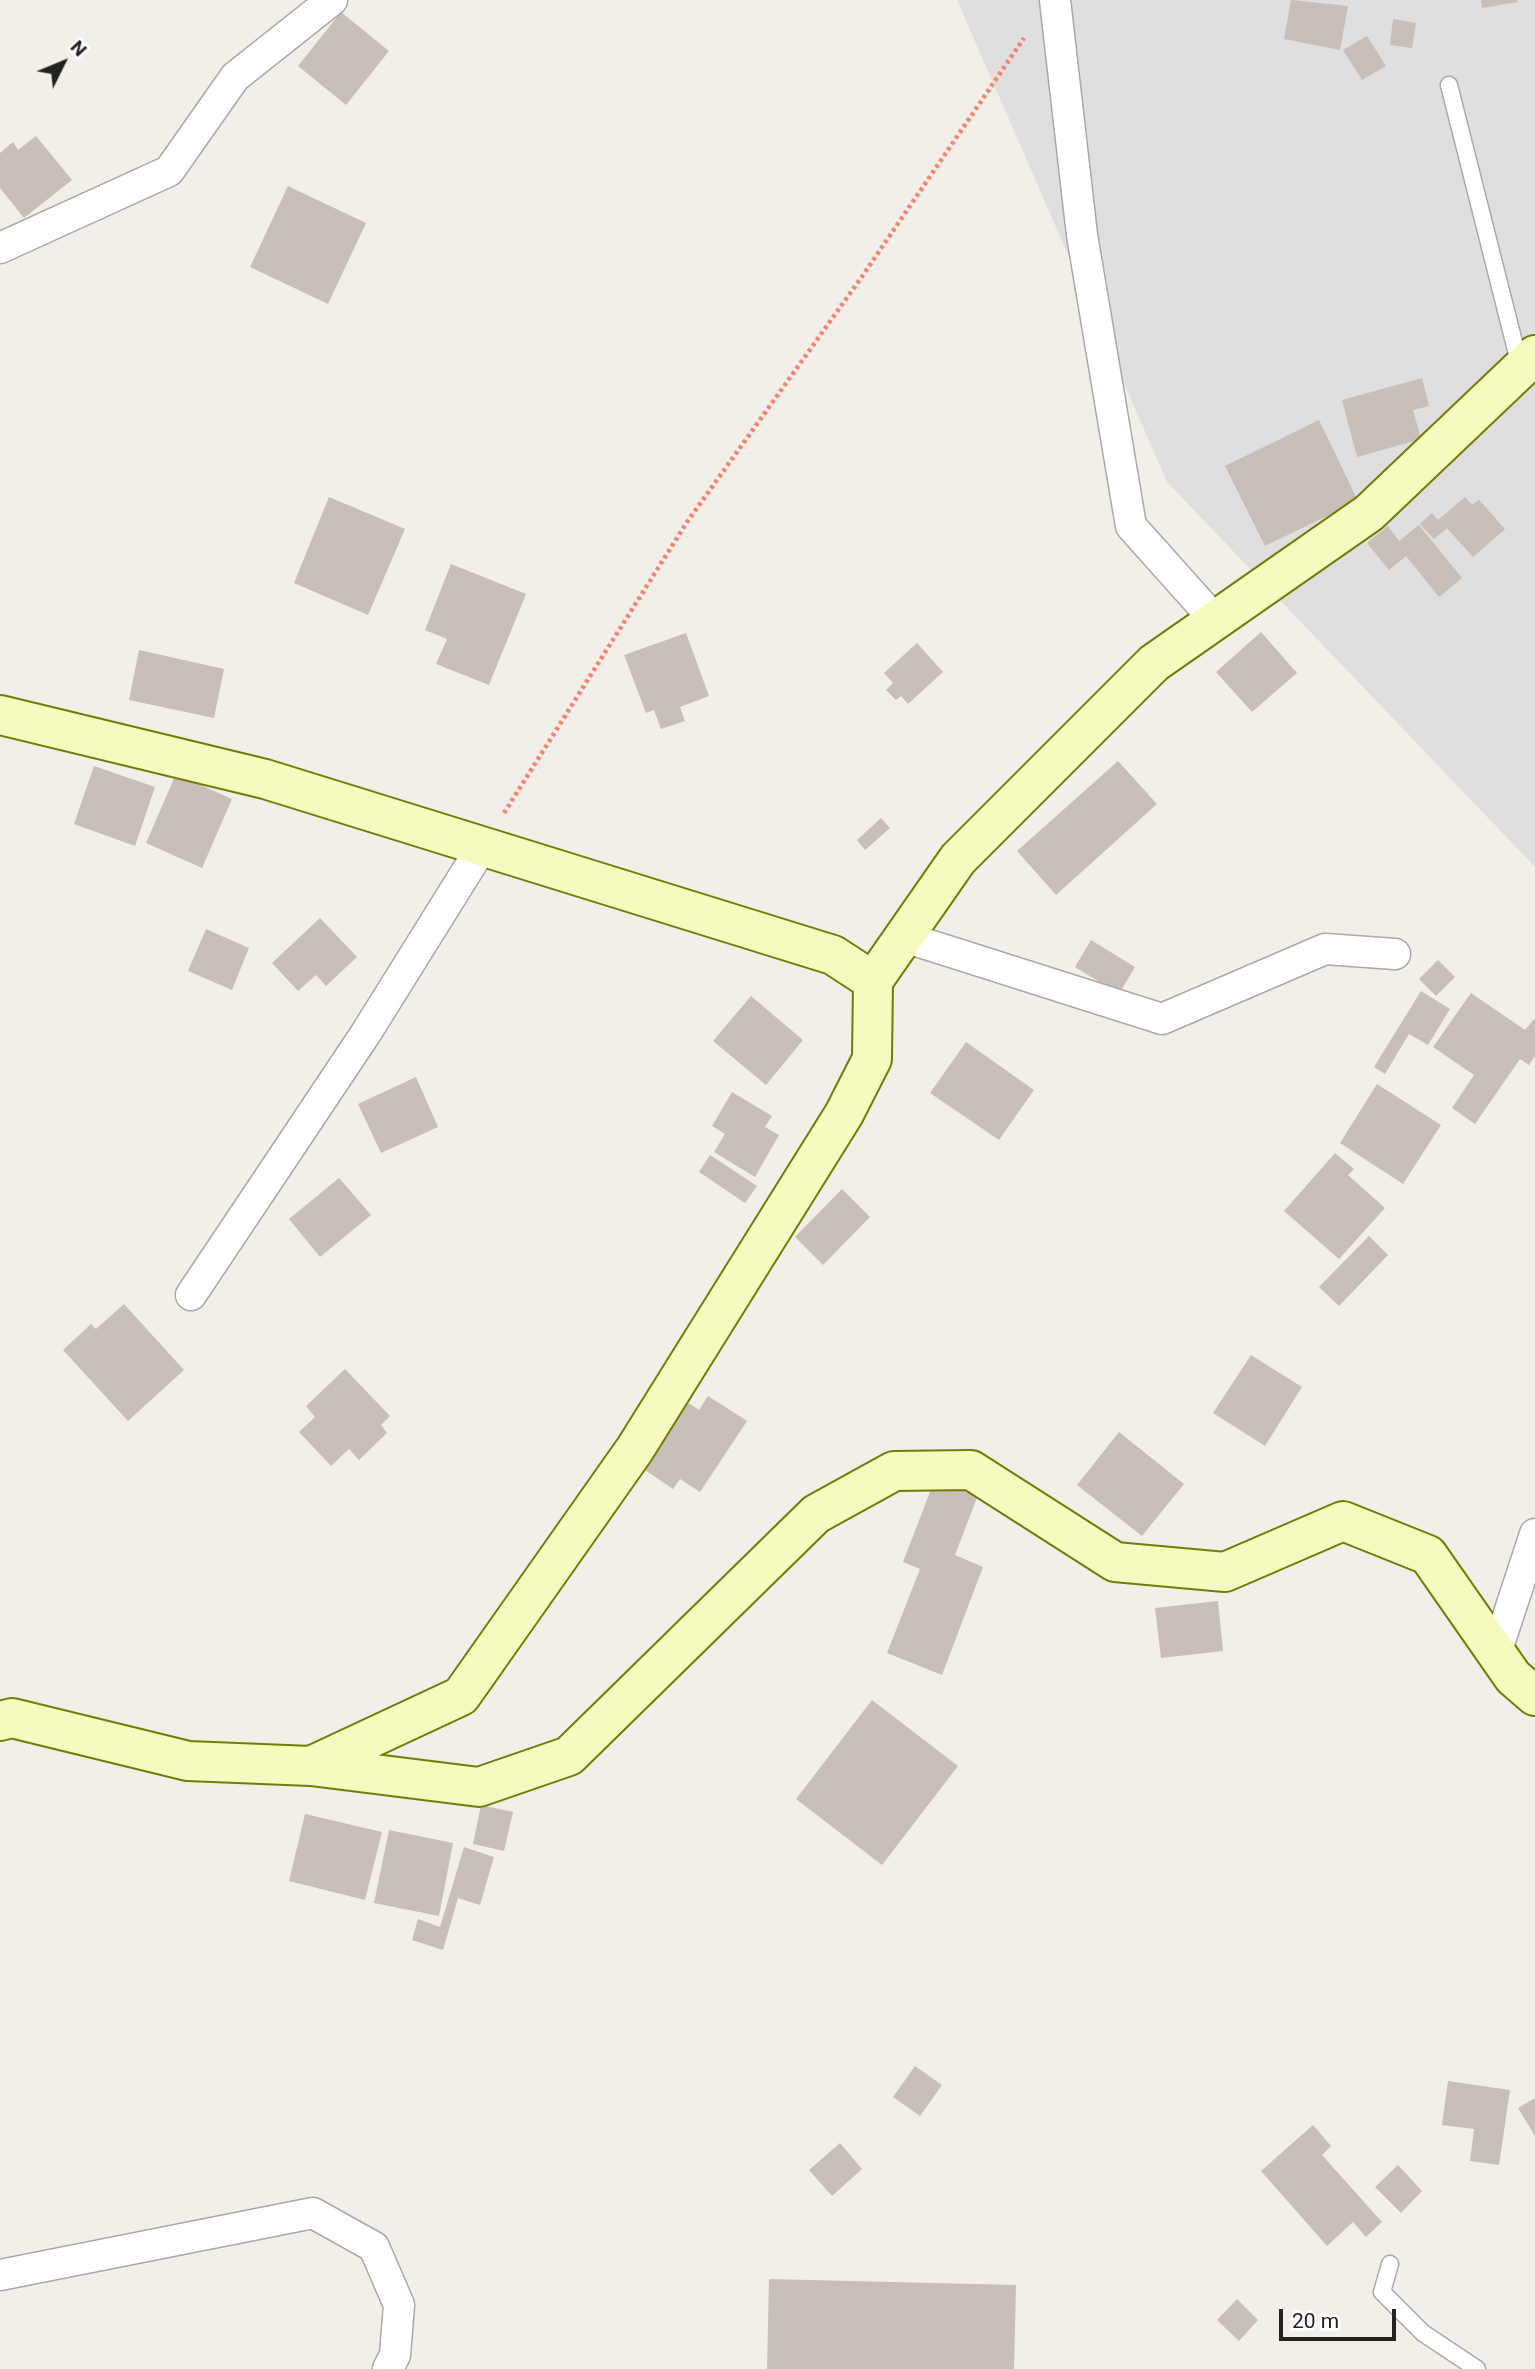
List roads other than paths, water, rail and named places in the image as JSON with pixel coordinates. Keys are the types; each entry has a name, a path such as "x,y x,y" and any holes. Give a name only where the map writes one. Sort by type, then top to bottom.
{"street":[{"path":"0,248 169,171 235,78 332,0"},
{"path":"1055,0 1082,235 1131,526 1215,620"},
{"path":"311,1766 461,1696 635,1448 844,1114 872,1059 873,981 958,859 1154,663 1369,513 1528,362"},
{"path":"0,715 265,779 833,956 873,981"},
{"path":"191,1296 366,1033 482,847"},
{"path":"904,937 1162,1019 1325,949 1395,954"},
{"path":"0,1721 12,1717 188,1760 311,1766 479,1787 569,1756 816,1514 894,1471 971,1470 1115,1562 1225,1572 1343,1521 1428,1555 1513,1677 1535,1696"},
{"path":"1496,1653 1535,1534"},
{"path":"0,2275 313,2213 374,2248 399,2305 396,2355 388,2369"}],"lane":[{"path":"1449,85 1528,362"},
{"path":"1390,2264 1382,2292 1388,2300 1423,2333 1477,2369"}]}
